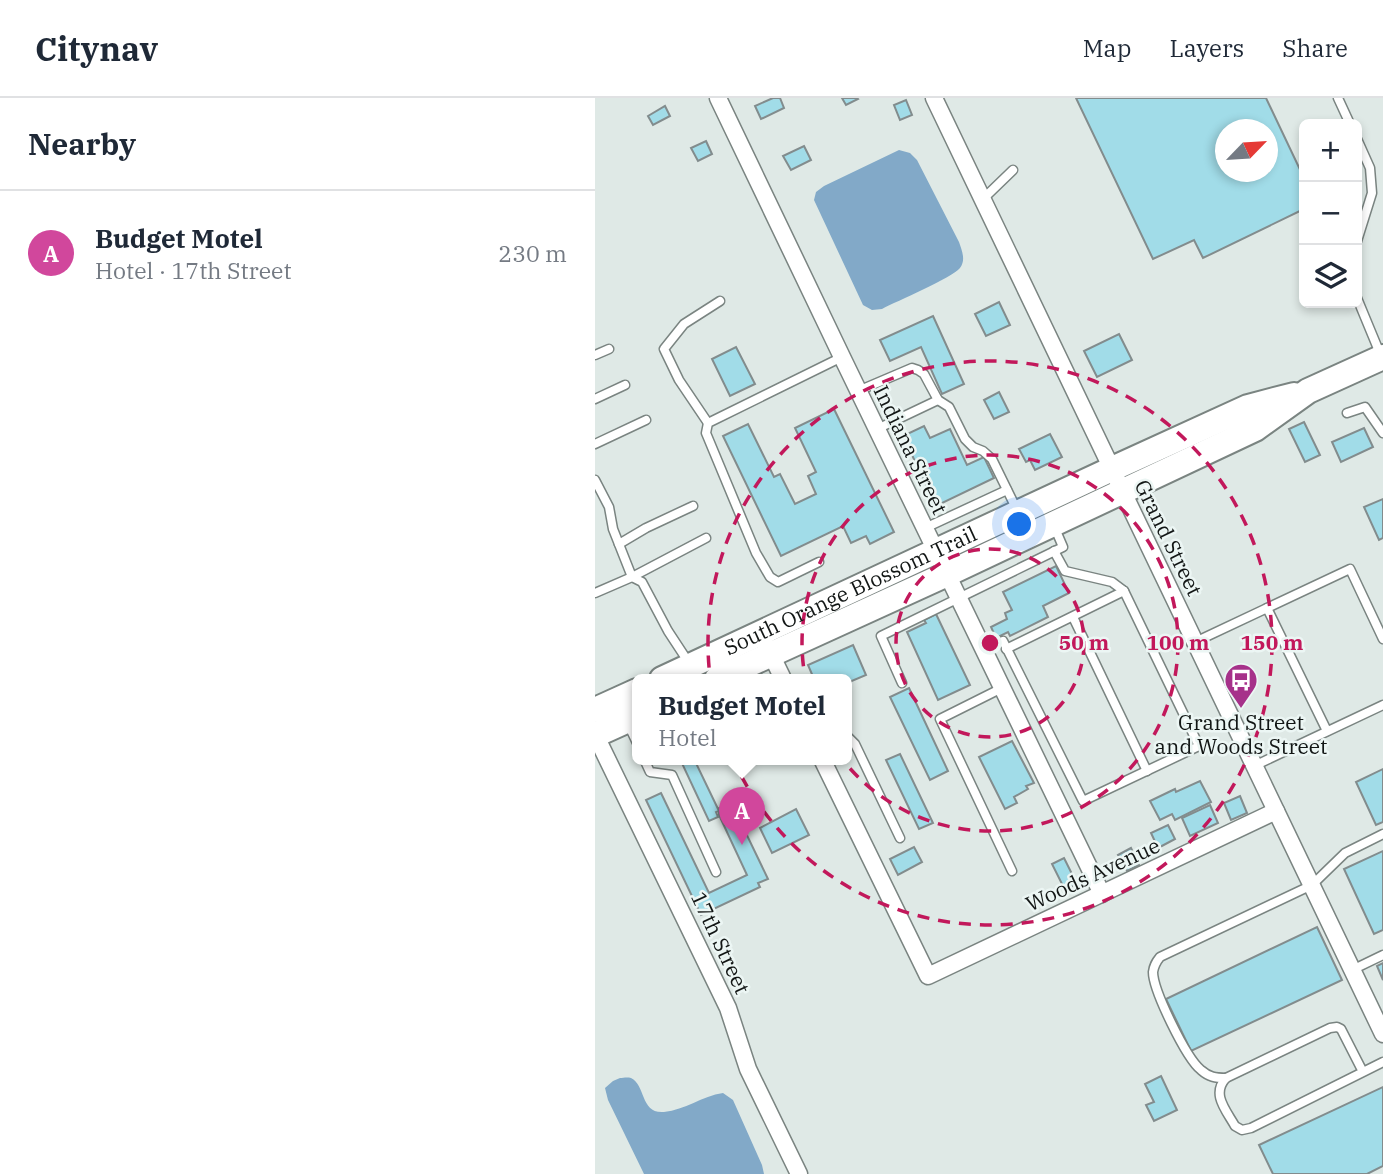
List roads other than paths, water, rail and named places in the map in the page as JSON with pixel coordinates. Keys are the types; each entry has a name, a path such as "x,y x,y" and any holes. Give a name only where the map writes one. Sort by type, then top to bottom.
{"main road":[{"name":"South Orange Blossom Trail","path":"724,674 766,643 936,552 1018,513 1255,429 1308,391 1383,358"},
{"name":"South Orange Blossom Trail","path":"673,674 690,666 766,643 947,574 1053,524 1117,480"},
{"path":"595,710 632,693"},
{"path":"595,735 632,718"}],"street":[{"name":"Indiana Street","path":"719,98 1102,894"},
{"name":"Grand Street","path":"934,98 1383,1034"},
{"path":"766,643 781,674"},
{"name":"17th Street","path":"595,735 728,1008 748,1069 799,1174"},
{"name":"Woods Avenue","path":"825,765 928,976 1276,811"}],"lane":[{"path":"1338,98 1348,119"},
{"path":"1362,150 1370,168 1372,193 1362,226"},
{"path":"983,199 1013,170"},
{"path":"720,301 684,324 664,349 679,380 708,422 706,433 756,552 770,577 778,583 819,562"},
{"path":"1361,308 1383,358"},
{"path":"595,355 608,349"},
{"path":"708,422 842,358"},
{"path":"858,391 912,369 924,373 938,400 949,407 965,439 992,459 1018,513"},
{"path":"595,399 625,385"},
{"path":"877,429 938,400"},
{"path":"1347,413 1365,407 1383,433"},
{"path":"595,444 646,420"},
{"path":"595,480 609,508 613,528 632,577 642,582 690,666"},
{"path":"925,528 1007,490"},
{"path":"619,544 693,506"},
{"path":"902,682 881,636 1063,547 1053,524"},
{"path":"595,593 706,538"},
{"path":"983,649 1003,641 1083,801 1199,746 1124,592 1112,582 1065,571 1054,551"},
{"path":"1195,642 1350,569 1383,639"},
{"path":"1006,649 1124,592"},
{"path":"1267,608 1327,731"},
{"path":"1073,617 1147,771"},
{"path":"1002,688 940,719 1013,871"},
{"path":"1254,766 1383,705"},
{"path":"852,741 900,838"},
{"path":"647,765 650,772 672,775 716,872"},
{"path":"1226,1078 1213,1079 1191,1059 1157,991 1153,972 1155,963 1160,957 1312,885 1345,853 1383,834"},
{"path":"1352,970 1383,956"},
{"path":"1363,1072 1341,1029 1336,1027 1226,1078 1218,1090 1235,1126 1242,1130 1251,1128 1363,1072 1383,1062"}],"water":[{"path":"899,150 910,153 917,160 959,242 963,262 955,272 936,283 882,309 872,310 863,305 814,200 816,192 824,186"},
{"path":"620,1078 631,1078 636,1082 647,1104 656,1111 672,1111 723,1093 733,1100 764,1174 644,1174 608,1100 605,1088"}],"place":[{"name":"Grand Street and Woods Street","path":"1241,710"},
{"name":"Budget Motel","path":"742,845"}]}
